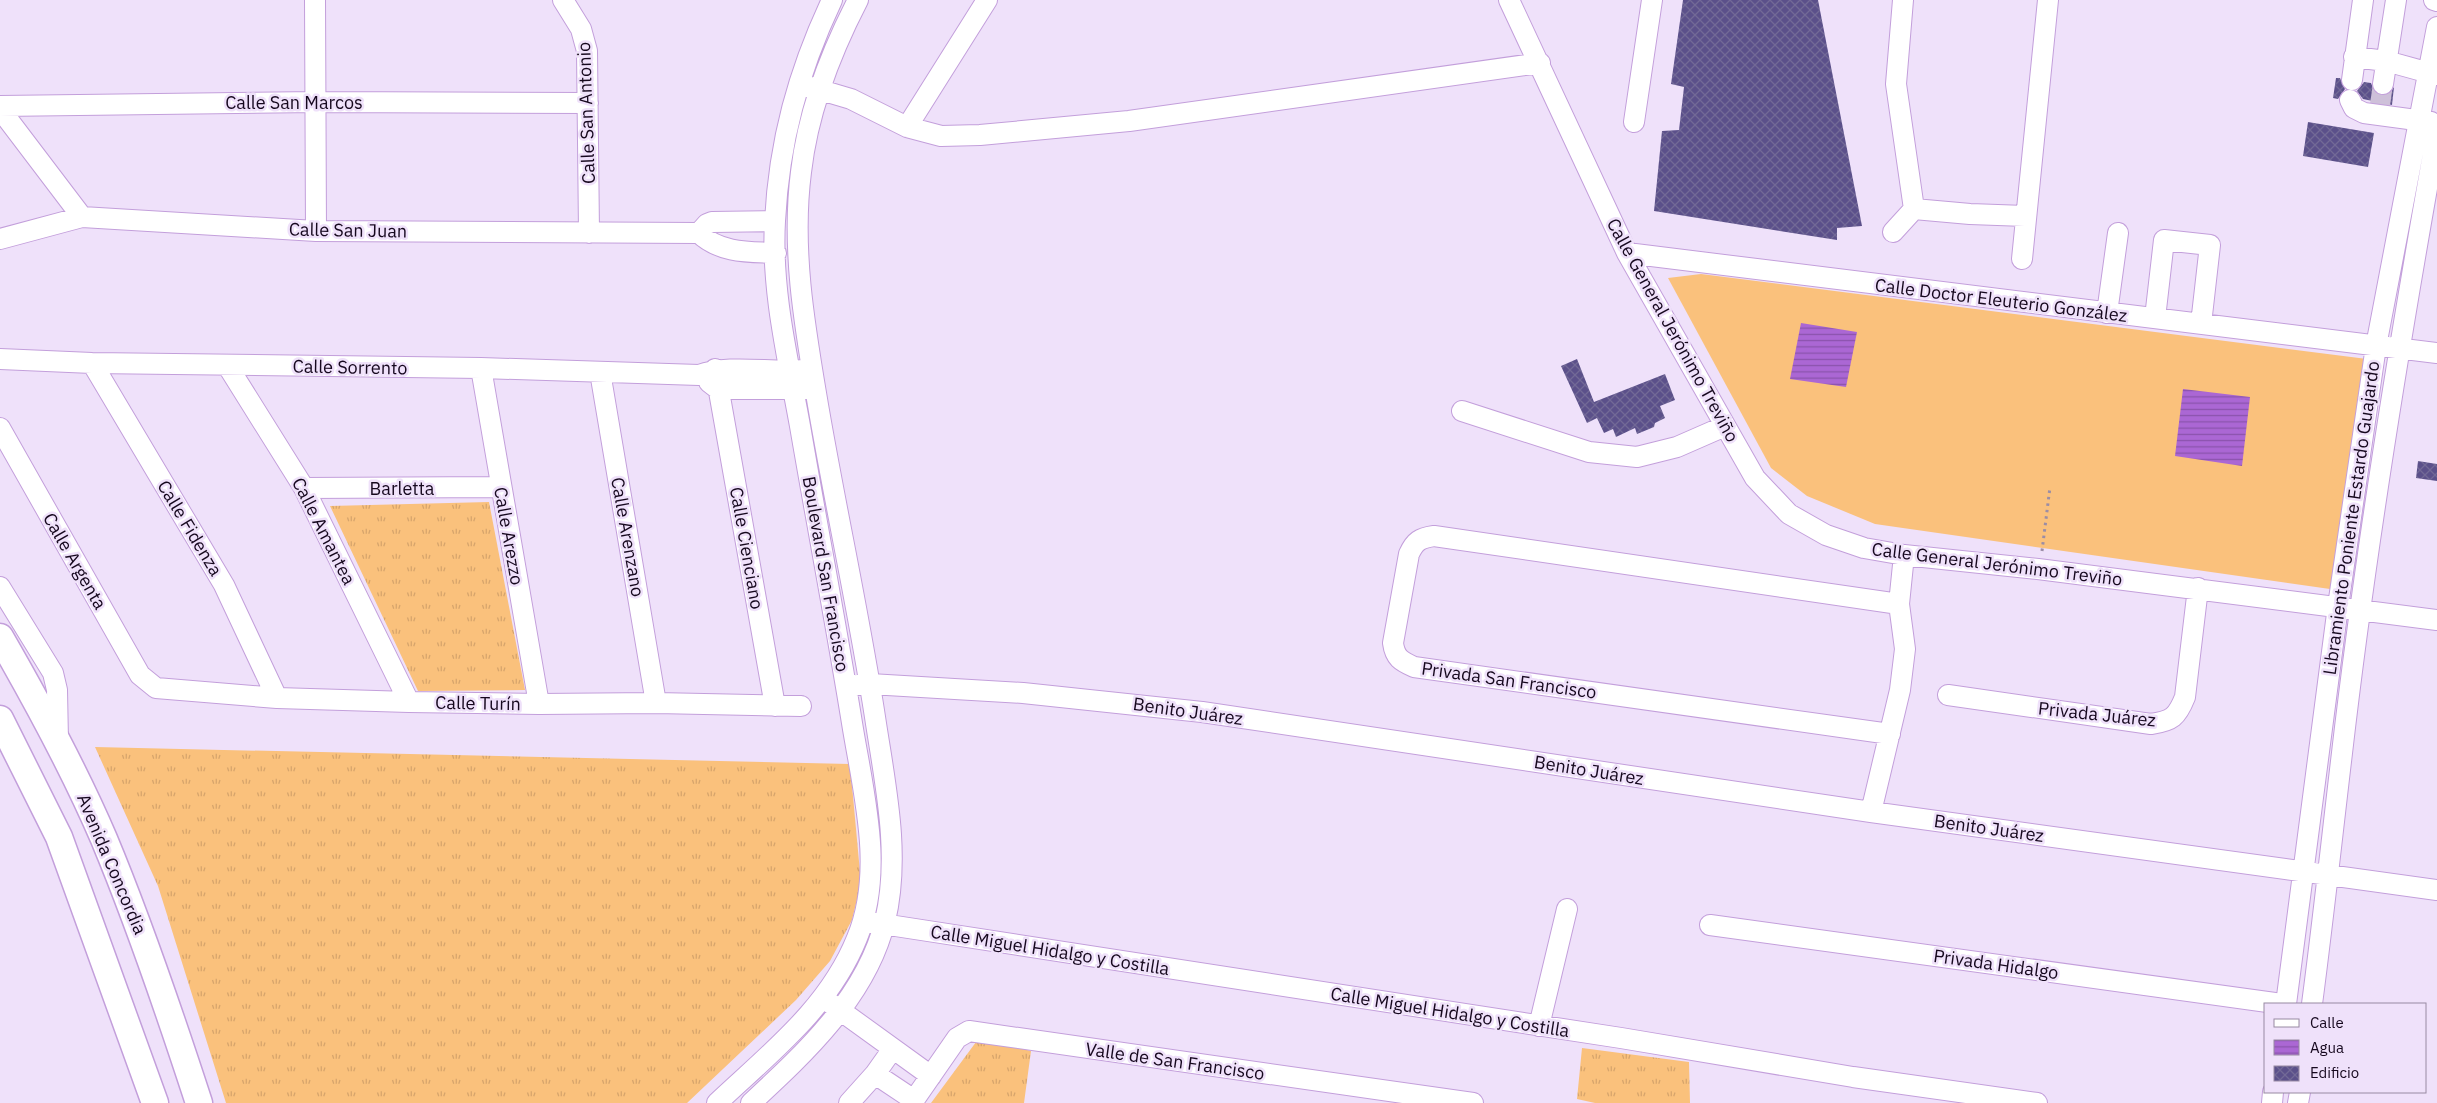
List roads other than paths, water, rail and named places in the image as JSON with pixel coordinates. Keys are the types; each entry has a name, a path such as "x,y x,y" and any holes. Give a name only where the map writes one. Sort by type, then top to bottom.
{"main road":[{"name":"Avenida Concordia","path":"0,637 58,740 103,838 141,932 199,1103"},
{"path":"0,719 32,779 58,837 154,1103"},
{"path":"128,1027 156,1066 168,1103"}],"street":[{"path":"316,0 316,231"},
{"name":"Calle San Antonio","path":"563,0 581,29 585,40 588,103 589,233"},
{"name":"Boulevard San Francisco","path":"723,1098 778,1049 823,997 847,961 863,921 871,870 869,828 846,686 777,295 775,221 783,150 798,84 806,59 832,0"},
{"name":"Boulevard San Francisco","path":"752,1102 818,1037 840,1011 860,980 885,924 891,889 892,846 888,800 870,684 813,379 801,301 798,216 804,150 820,89 838,38 858,0"},
{"path":"907,127 987,0"},
{"name":"Calle General Jerónimo Treviño","path":"1509,0 1627,253 1756,478 1789,514 1826,535 1864,548 1904,555 2198,588 2437,620"},
{"path":"1634,122 1652,0"},
{"path":"1904,0 1896,84 1914,209"},
{"path":"2022,259 2024,216 2048,0"},
{"path":"2352,80 2363,0"},
{"path":"2383,84 2396,0"},
{"name":"Libramiento Poniente Estardo Guajardo","path":"2286,1003 2305,871 2338,606 2376,346 2428,121 2436,31"},
{"path":"2354,57 2386,61 2432,73"},
{"path":"798,84 851,99 907,127 941,136 980,135 1119,122 1540,63"},
{"path":"2350,100 2354,108 2364,113 2379,110 2428,121"},
{"name":"Calle San Marcos","path":"0,108 317,102 588,103"},
{"path":"0,108 82,217"},
{"name":"Libramiento Poniente Estardo Guajardo","path":"2312,1003 2342,753 2398,349 2437,132"},
{"path":"1914,209 2024,216"},
{"path":"1893,232 1914,209"},
{"name":"Calle San Juan","path":"0,239 82,217 316,231 589,233 699,233 707,224 712,222 775,221"},
{"path":"699,233 722,247 734,250 776,253"},
{"path":"2107,313 2118,233"},
{"path":"2155,318 2164,240 2210,245 2201,324"},
{"name":"Calle Doctor Eleuterio González","path":"1627,253 2398,349"},
{"path":"2398,349 2437,353"},
{"name":"Calle Sorrento","path":"0,358 92,363 481,368 600,372 707,372 792,380"},
{"name":"Calle Fidenza","path":"92,363 224,585 277,698"},
{"name":"Calle Amantea","path":"227,365 304,488 409,702"},
{"name":"Calle Arezzo","path":"481,368 538,704"},
{"name":"Calle Arenzano","path":"600,372 656,703"},
{"path":"707,372 718,389 813,379"},
{"name":"Calle Cienciano","path":"718,389 775,706"},
{"path":"1462,411 1589,452 1637,457 1677,447 1725,426"},
{"name":"Calle Argenta","path":"0,428 140,675 156,688"},
{"name":"Barletta","path":"304,488 500,487"},
{"name":"Privada San Francisco","path":"1890,734 1414,667 1400,661 1394,654 1393,643 1408,554 1414,542 1423,537 1434,536 1900,604"},
{"path":"1871,812 1900,690 1905,649 1900,604 1904,555"},
{"path":"0,587 53,672 57,690 58,740"},
{"name":"Privada Juárez","path":"1948,696 2151,724 2166,722 2178,713 2185,696 2198,588"},
{"name":"Benito Juárez","path":"846,686 870,684 1023,692 1202,712 1871,812 2329,873 2437,890"},
{"name":"Calle Turín","path":"156,688 277,698 409,702 656,703 802,706"},
{"path":"1539,1026 1567,909"},
{"name":"Calle Miguel Hidalgo y Costilla","path":"863,921 1539,1026 1853,1077 2037,1103"},
{"name":"Privada Hidalgo","path":"1710,925 2275,1003"},
{"path":"823,997 892,1050 931,1076"},
{"name":"Valle de San Francisco","path":"913,1102 956,1038 969,1032 1473,1103"},
{"path":"849,1103 892,1050"},
{"path":"874,1074 913,1102"},
{"path":"723,1098 774,1103"}],"water":[{"path":"1801,323 1857,332 1846,387 1790,379"},
{"path":"2183,389 2250,397 2242,466 2175,456"}],"tunnel":[{"path":"2380,105 2383,84"}]}
